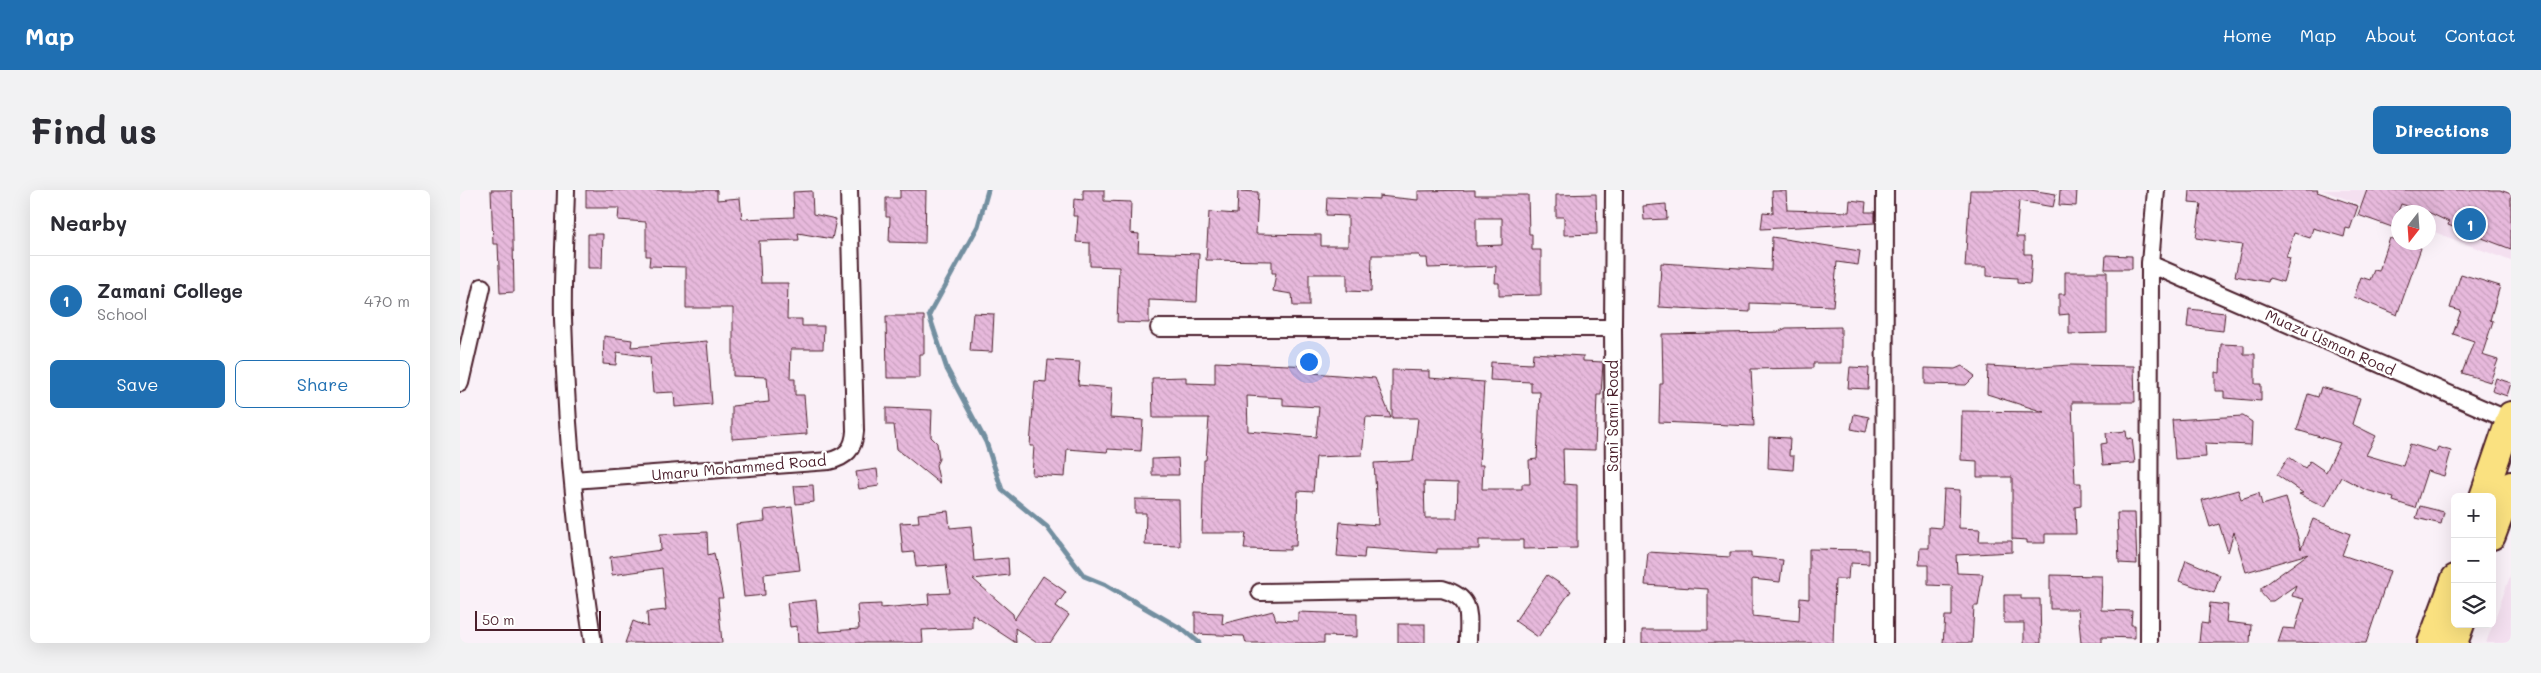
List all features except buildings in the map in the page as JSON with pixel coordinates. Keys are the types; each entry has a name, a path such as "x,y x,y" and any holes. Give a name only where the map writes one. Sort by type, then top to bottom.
{"main road":[{"path":"2484,493 2510,419"},
{"path":"2496,525 2511,485"},
{"path":"2431,643 2453,583"},
{"path":"2454,643 2459,628"}],"street":[{"path":"566,190 563,318 573,480 582,568 594,643"},
{"name":"Umaru Mohammed Road","path":"573,480 829,461 841,458 851,449 855,431 849,190"},
{"name":"Sani Sami Road","path":"1614,190 1615,643"},
{"path":"1884,643 1885,190"},
{"path":"2149,643 2150,264 2156,190"},
{"name":"Muazu Usman Road","path":"2150,264 2510,419"},
{"path":"460,383 482,287"},
{"path":"1160,328 1613,328"},
{"path":"1260,592 1442,589 1456,593 1464,599 1468,611 1468,643"}],"shaded area":[{"path":"2322,190 2511,190 2511,261 2436,233 2436,205 2391,205 2391,216"},
{"path":"2511,574 2511,643 2486,643 2491,628 2496,628 2496,615"}],"waterway":[{"path":"988,190 978,226 929,315 947,369 986,442 1002,490 1047,527 1084,576 1106,585 1185,631 1199,643"}],"place":[{"name":"Zamani College","path":"2470,224"}]}
